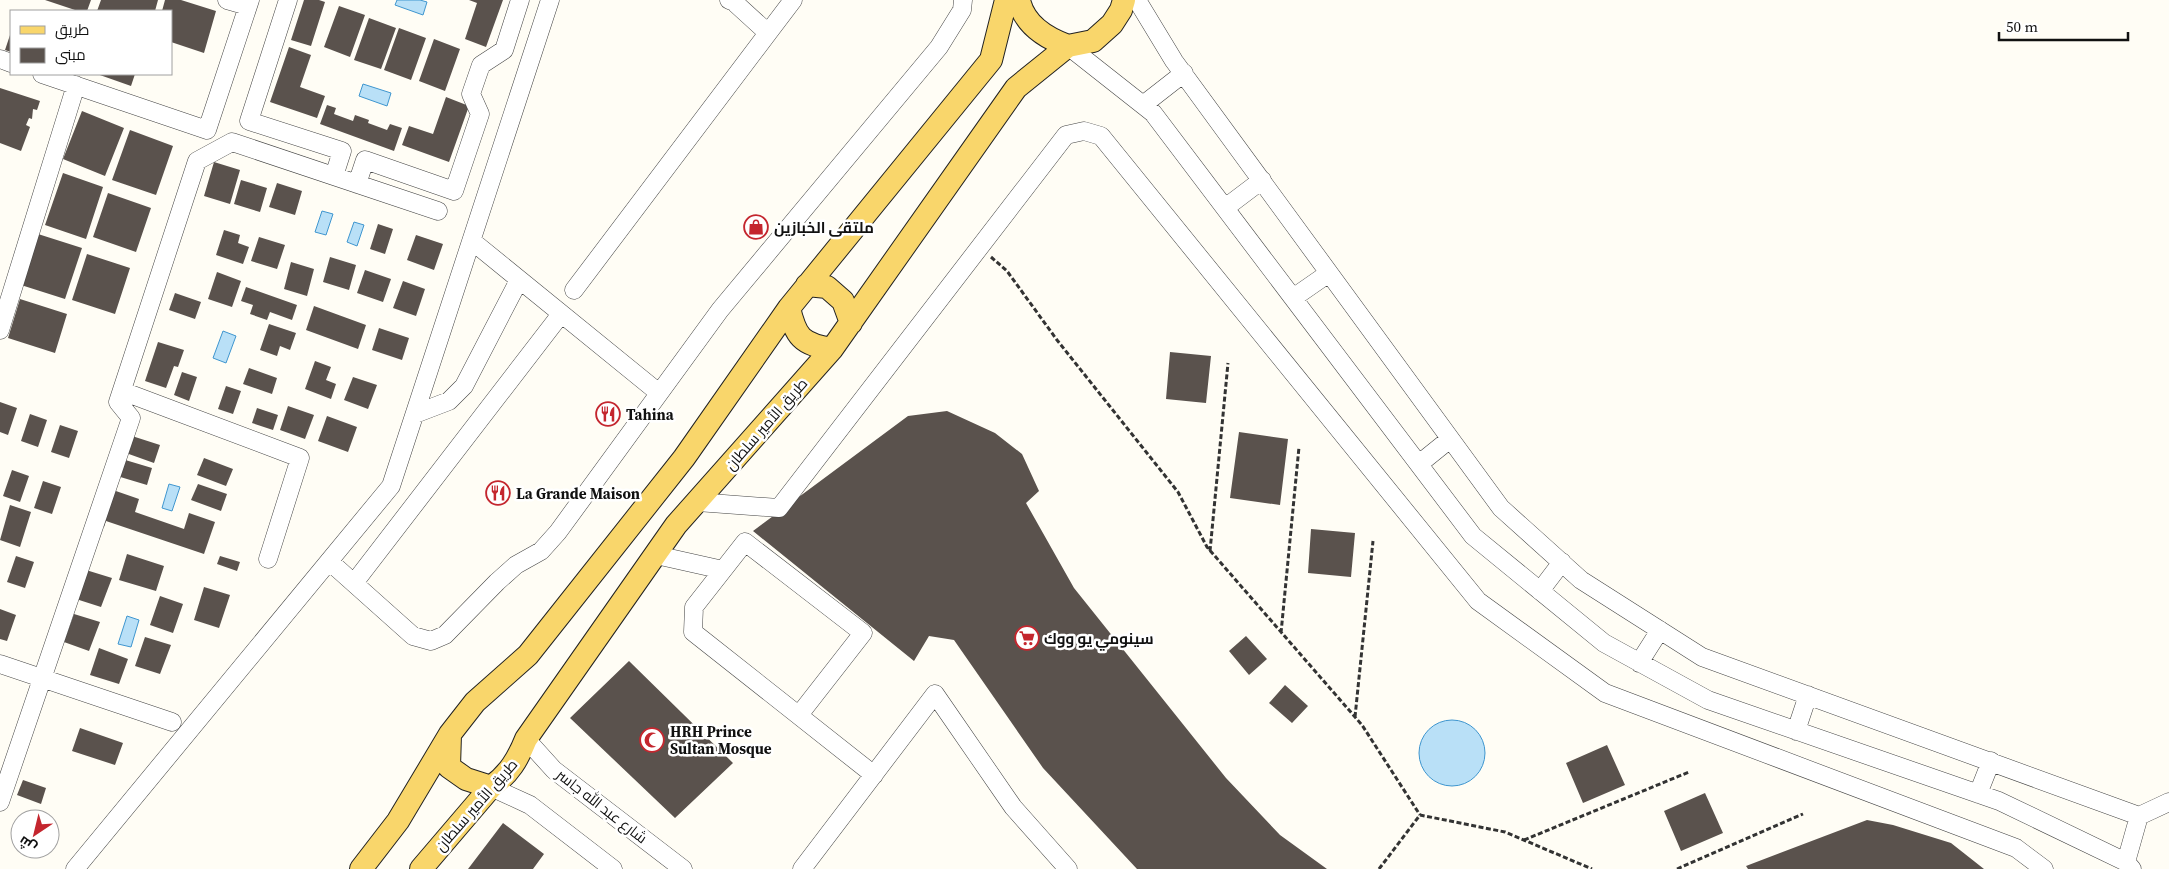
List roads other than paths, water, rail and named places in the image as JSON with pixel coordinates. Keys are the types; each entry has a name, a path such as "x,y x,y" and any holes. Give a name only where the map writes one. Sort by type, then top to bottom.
{"main road":[{"path":"361,869 398,820 450,734 475,702 534,647 684,458 789,308 991,60 1006,0"},
{"path":"1018,0 1020,8 1032,26 1048,39 1068,46"},
{"name":"طريق الأمير سلطان","path":"421,869 490,787 504,778 519,756 526,739 676,525 832,349 852,323 1016,88 1068,46 1093,41 1112,24 1121,10 1124,0"},
{"path":"807,285 827,287 843,301 852,323"},
{"path":"789,308 795,332 814,346 832,349"},
{"path":"450,734 449,767 466,779 490,787"}],"street":[{"path":"45,75 207,130 248,3 227,0"},
{"path":"288,0 249,121 342,151 334,176"},
{"path":"357,184 365,160 454,191 480,114 471,94 481,65 504,50 520,0"},
{"path":"75,869 392,486 550,0"},
{"path":"574,290 793,0"},
{"path":"330,561 413,636 431,641 445,635 516,565 541,551 720,310 939,47 962,10 963,0"},
{"path":"1137,0 1184,73 1501,508 1581,580 1702,656 2139,816 2169,802"},
{"path":"733,1 768,33"},
{"path":"1068,46 1153,113 1473,536 1604,643 1708,700 1999,801 2129,866 2139,816"},
{"path":"1143,105 1184,73"},
{"path":"0,330 76,85"},
{"path":"697,502 779,508 1066,135 1084,131 1101,136 1478,601 1605,693 2016,848 2044,869"},
{"path":"0,802 132,418 118,402 197,161 232,142 438,211"},
{"path":"1225,208 1262,180"},
{"path":"472,241 659,394"},
{"path":"1293,298 1329,273"},
{"path":"415,414 449,400 464,386 519,280"},
{"path":"354,583 562,314"},
{"path":"122,391 300,458 268,559"},
{"path":"1419,464 1450,439"},
{"path":"799,715 863,633 744,542 694,607 693,632 874,774"},
{"path":"656,555 723,570"},
{"path":"1540,591 1562,562"},
{"path":"1640,663 1660,630"},
{"path":"0,664 172,722"},
{"path":"802,869 935,694 1013,807 1068,869"},
{"path":"1796,730 1808,695"},
{"name":"شارع عبد الله جاسر","path":"526,739 554,770 683,869"},
{"path":"1978,794 1991,761"},
{"path":"490,787 530,805 613,869"}],"water":[{"path":"397,0 420,0 427,2 423,15 395,5"},
{"path":"363,84 391,93 387,106 359,96"},
{"path":"322,211 333,214 326,235 315,232"},
{"path":"354,222 364,225 357,246 347,242"},
{"path":"223,331 236,336 226,363 213,358"},
{"path":"169,484 180,487 172,511 162,508"},
{"path":"127,616 139,620 131,647 118,644"},
{"path":"1458,720 1476,729 1483,740 1485,753 1483,766 1476,777 1465,784 1446,786 1428,777 1421,766 1419,747 1428,729 1439,722"}],"place":[{"name":"ملتقى الخبازين","path":"756,227"},
{"name":"Tahina","path":"608,414"},
{"name":"La Grande Maison","path":"498,493"},
{"name":"سينومي يو ووك","path":"1027,638"},
{"name":"HRH Prince Sultan Mosque","path":"652,740"}]}
